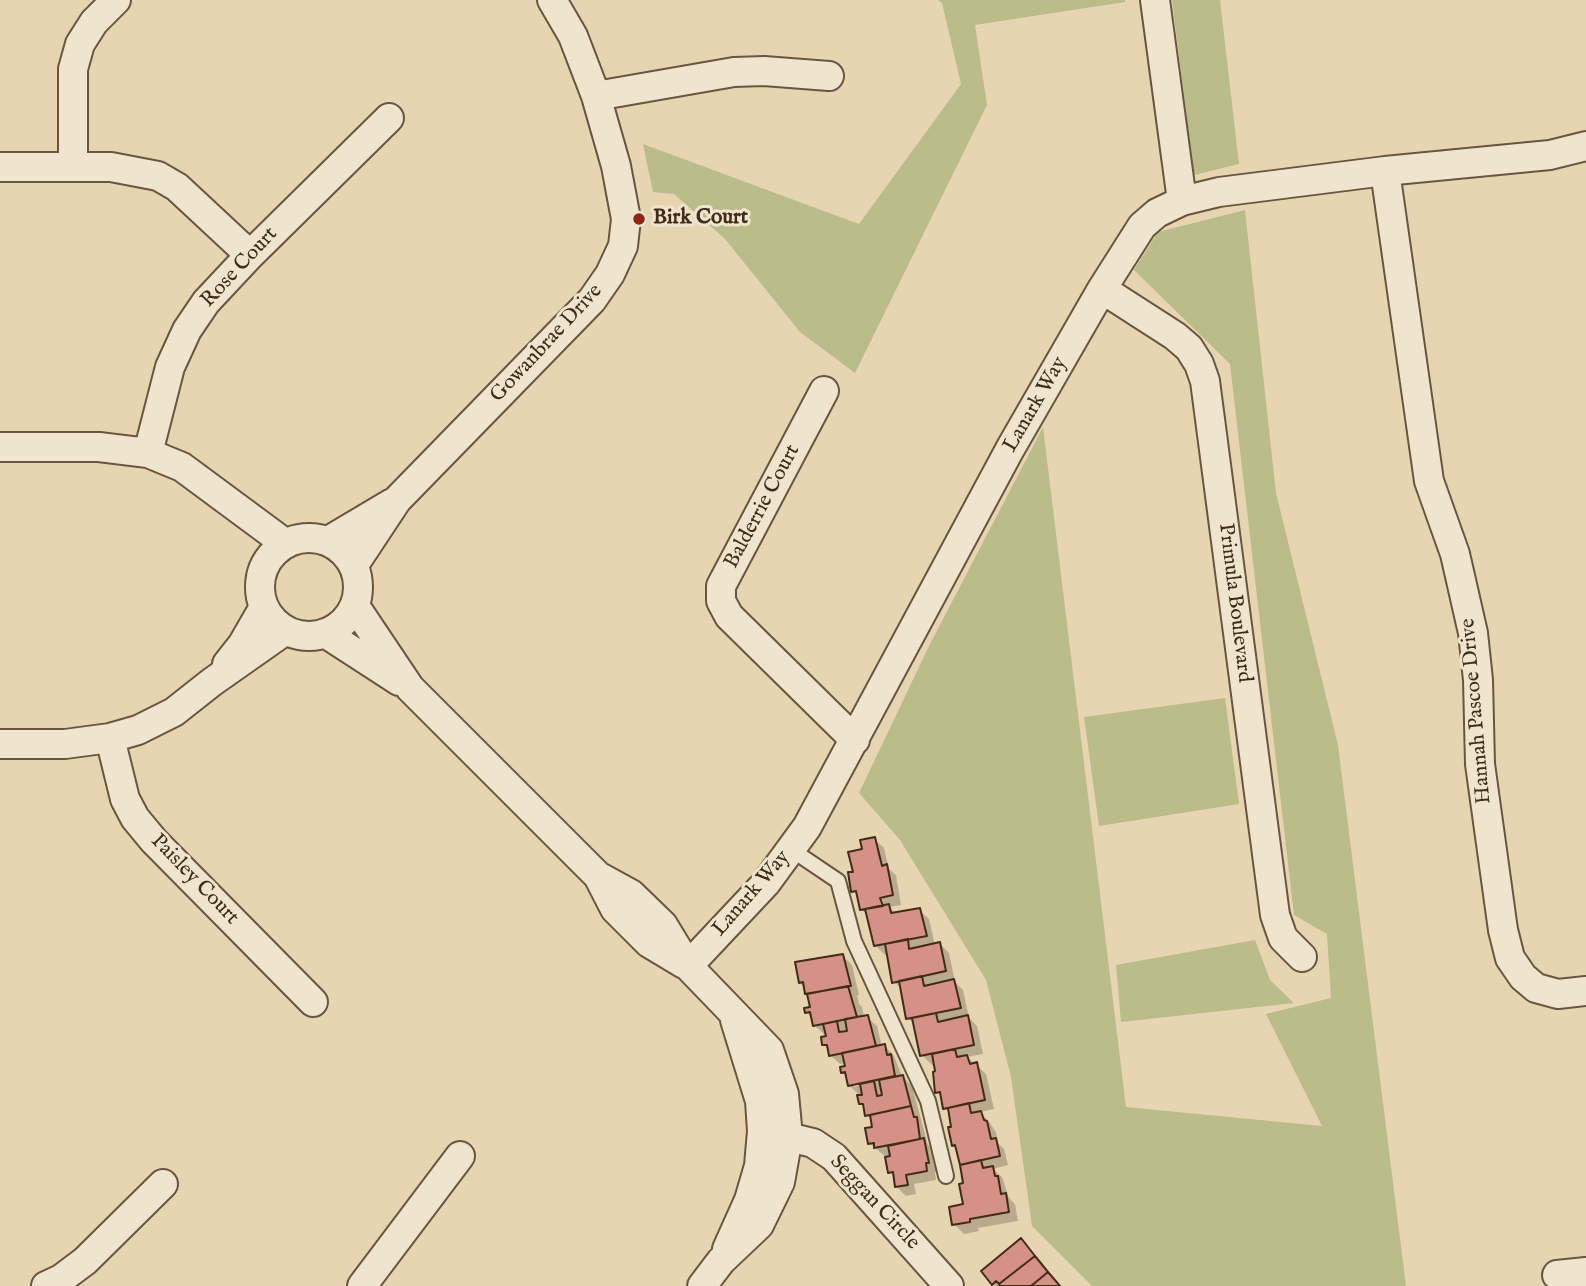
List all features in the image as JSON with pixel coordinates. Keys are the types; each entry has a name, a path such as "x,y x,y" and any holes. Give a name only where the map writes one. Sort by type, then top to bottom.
{"street":[{"path":"72,167 73,69 80,44 94,22 116,0"},
{"name":"Gowanbrae Drive","path":"354,565 397,500 592,300 610,274 623,246 626,219 616,166 597,96 573,36 552,0"},
{"path":"1156,0 1182,201"},
{"path":"597,96 734,72 764,71 829,76"},
{"name":"Rose Court","path":"148,453 170,367 187,330 206,302 389,118"},
{"name":"Lanark Way","path":"688,966 766,883 792,850 855,740 1010,449 1102,289 1142,226 1157,213 1182,201 1219,192 1385,171 1550,155 1586,146"},
{"path":"0,167 111,167 158,176 177,187 250,256"},
{"name":"Hannah Pascoe Drive","path":"1385,171 1429,481 1455,554 1473,633 1478,680 1480,764 1503,930 1510,958 1523,977 1536,988 1558,994 1586,991"},
{"name":"Primula Boulevard","path":"1102,289 1189,348 1205,381 1275,915 1283,938 1302,957"},
{"name":"Balderrie Court","path":"824,391 721,586 722,601 729,616 855,740"},
{"path":"0,447 99,447 148,453 182,467 233,505 276,553"},
{"name":"Gowanbrae Drive","path":"328,541 397,500"},
{"path":"307,537 328,541 347,555 358,578 355,606 348,618 325,633 305,635 286,630 274,620 264,607 260,584 276,553 307,537"},
{"path":"355,606 411,688 598,876 631,894 663,925 688,966 769,1050 785,1094 788,1137 780,1182 759,1225 721,1261 702,1286"},
{"path":"212,682 242,645 264,607"},
{"path":"0,744 65,744 110,738 138,730 174,712 286,630"},
{"path":"325,633 411,688"},
{"name":"Paisley Court","path":"110,738 121,786 135,818 154,841 313,1002"},
{"path":"721,1261 749,1200 759,1166 762,1131 761,1101 733,1015"},
{"name":"Seggan Circle","path":"788,1137 813,1143 834,1157 949,1286"},
{"path":"362,1286 460,1156"},
{"path":"46,1286 61,1279 85,1261 163,1184"},
{"path":"1557,1275 1586,1272"}],"lane":[{"path":"792,850 838,881 854,941 928,1101 946,1176"}],"green space":[{"path":"938,0 1125,2 975,25 987,105 855,373 800,332 725,239 674,194 653,192 643,144 859,224 961,84 942,3"},
{"path":"1172,0 1220,0 1239,164 1194,175"},
{"path":"1245,210 1276,493 1338,745 1406,1286 1092,1286 1032,1226 1011,1077 986,980 900,840 859,793 929,646 1043,427 1126,1107 1322,1126 1266,1014 1331,998 1327,934 1294,915 1230,364 1134,270 1158,232"},
{"path":"1225,698 1239,804 1099,826 1084,717"},
{"path":"1255,940 1270,980 1294,1003 1121,1022 1116,965"}],"building":[{"path":"875,837 882,866 887,864 893,895 880,898 883,906 860,910 856,891 851,892 848,872 853,872 848,852 862,849 860,840"},
{"path":"889,904 891,913 920,908 927,936 874,946 865,909"},
{"path":"908,939 909,949 940,942 946,971 892,983 885,944"},
{"path":"843,954 851,986 805,994 803,982 799,983 795,962"},
{"path":"922,976 924,986 954,979 961,1008 906,1019 899,981"},
{"path":"848,986 857,1017 813,1026 810,1012 805,1013 804,1008 810,1007 807,994"},
{"path":"936,1013 938,1022 968,1015 974,1045 920,1056 912,1018"},
{"path":"868,1015 876,1046 829,1056 827,1045 822,1045 821,1037 826,1036 823,1024 837,1021 839,1032 847,1031 845,1019"},
{"path":"885,1044 887,1055 891,1054 895,1076 848,1086 845,1072 841,1073 840,1067 845,1066 842,1053"},
{"path":"955,1049 957,1057 967,1055 970,1064 977,1062 985,1100 943,1109 940,1092 935,1093 932,1054"},
{"path":"903,1075 911,1106 865,1116 863,1104 859,1104 857,1095 862,1095 860,1084 874,1081 877,1096 882,1095 879,1080"},
{"path":"969,1103 971,1113 981,1111 987,1121 991,1139 996,1138 1000,1156 960,1165 948,1127 951,1127 948,1108"},
{"path":"911,1106 914,1117 917,1117 920,1139 874,1148 874,1143 868,1144 865,1128 872,1127 870,1115"},
{"path":"924,1138 929,1163 926,1163 927,1171 906,1175 908,1185 895,1187 893,1172 888,1173 885,1157 890,1156 888,1146"},
{"path":"981,1160 983,1168 993,1166 1001,1194 1006,1193 1009,1212 952,1225 949,1207 963,1204 959,1184 963,1183 960,1165"},
{"path":"1021,1238 1035,1256 999,1284 996,1281 992,1285 981,1271"},
{"path":"1035,1256 1048,1272 1031,1286 1000,1286 999,1284"},
{"path":"1048,1272 1060,1286 1031,1286"}],"place":[{"name":"Birk Court","path":"639,219"}]}
